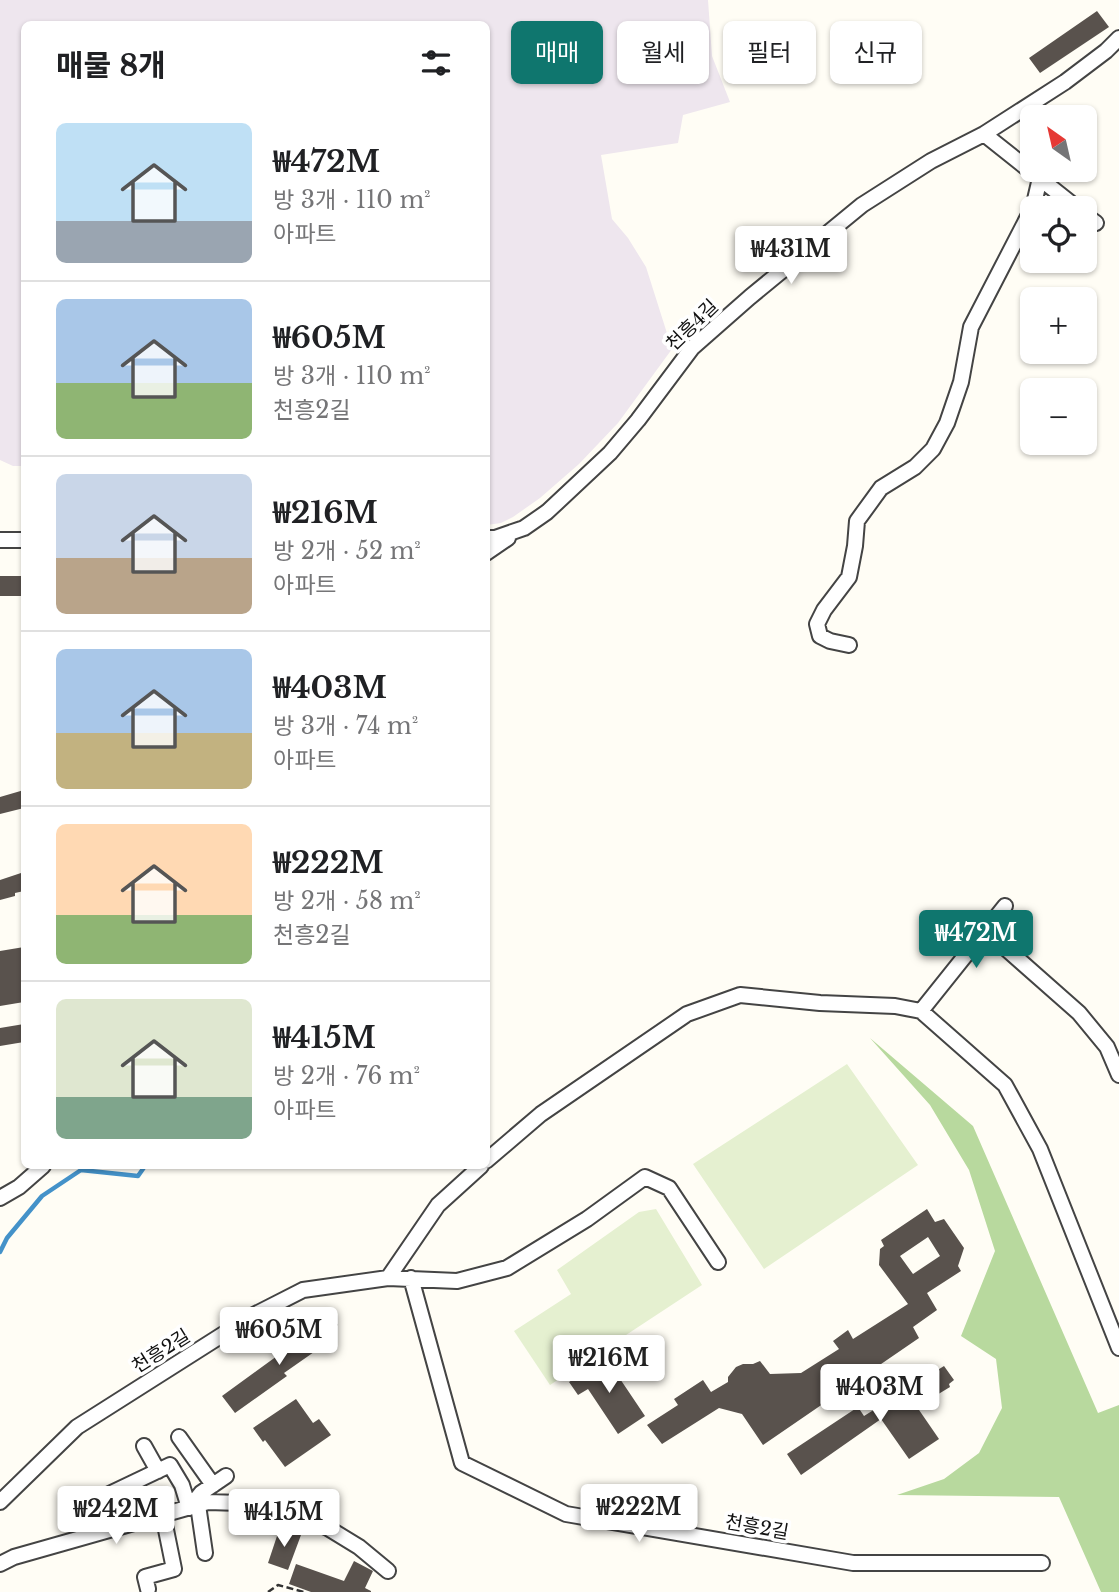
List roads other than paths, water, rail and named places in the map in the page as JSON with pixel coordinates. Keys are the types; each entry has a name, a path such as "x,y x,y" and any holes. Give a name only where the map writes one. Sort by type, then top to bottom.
{"street":[{"name":"천흥4길","path":"490,538 524,527 547,512 610,453 692,348 750,296 862,205 930,162 984,134 1065,82 1119,38"},
{"path":"984,134 1020,162"},
{"path":"1045,182 1062,196"},
{"path":"849,645 820,636 817,624 849,577 857,521 881,488 915,467 933,449 947,423 961,382 971,327 1020,234"},
{"path":"490,550 524,527"},
{"path":"0,540 21,540"},
{"path":"921,1012 1004,906"},
{"path":"985,930 1079,1013 1107,1047 1119,1075"},
{"path":"490,1158 541,1114 687,1014 740,995 820,1003 895,1006 921,1012 1005,1085 1040,1149 1119,1348"},
{"path":"0,1198 39,1169"},
{"path":"388,1278 438,1205 478,1169"},
{"name":"천흥2길","path":"0,1502 77,1427 252,1316 303,1290 388,1278 457,1281 507,1268 587,1219 645,1177 669,1188 718,1262"},
{"name":"천흥2길","path":"411,1278 461,1463 566,1514 853,1563 1042,1563"},
{"path":"179,1437 213,1485"},
{"path":"144,1447 158,1471"},
{"path":"106,1496 170,1465 193,1506 205,1553"},
{"path":"193,1506 201,1493 226,1476"},
{"path":"0,1564 14,1557 208,1502 275,1504 328,1528 359,1547 388,1572"},
{"path":"148,1589 145,1577 174,1569 163,1515"}],"waterway":[{"path":"0,1252 7,1238 42,1196 81,1170 138,1176 143,1169"}]}
